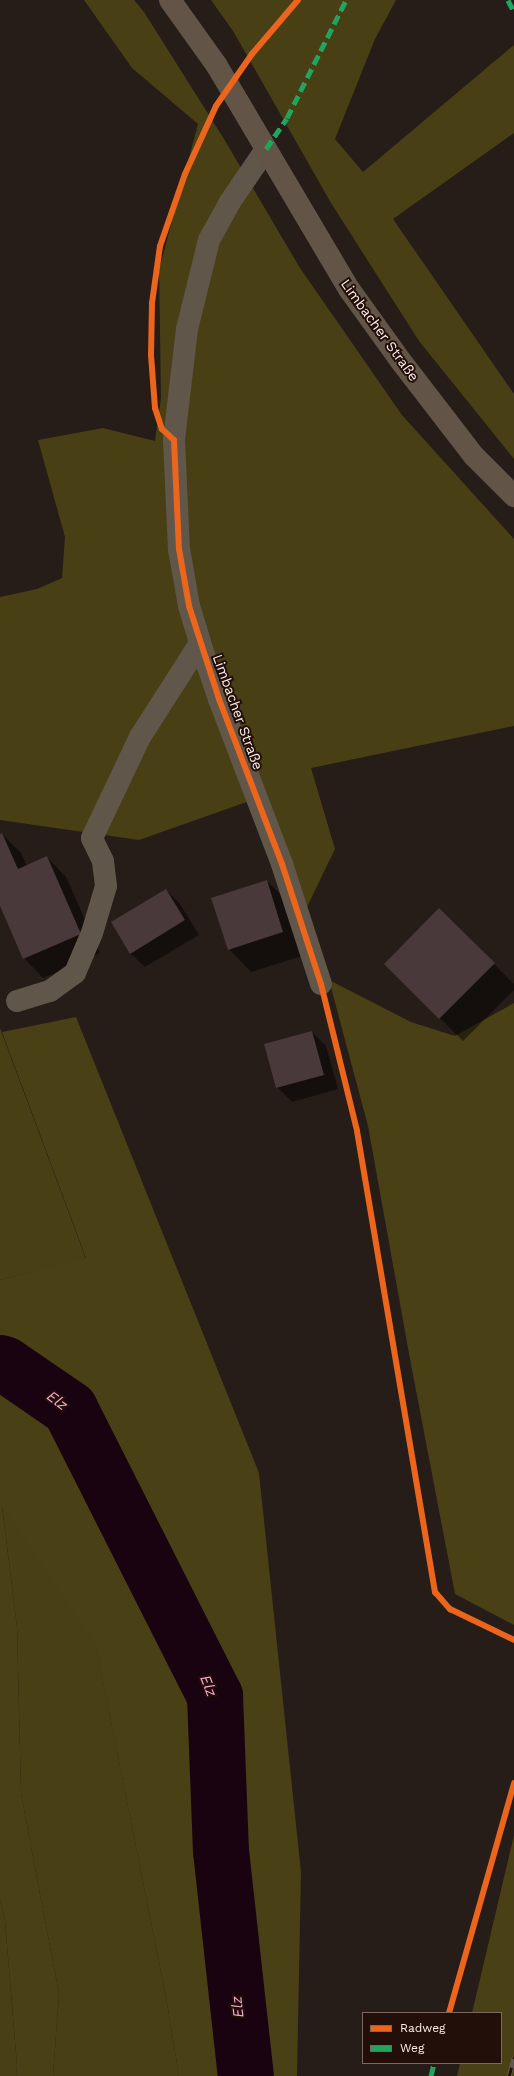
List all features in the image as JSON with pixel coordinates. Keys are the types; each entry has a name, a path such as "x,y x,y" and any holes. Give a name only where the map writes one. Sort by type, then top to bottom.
{"main road":[{"name":"Limbacher Straße","path":"170,0 217,66 348,289 400,360 474,456 514,496"}],"lane":[{"name":"Limbacher Straße","path":"266,149 230,202 209,240 187,328 174,440 179,550 189,606 200,643 219,699 282,864 321,984"},
{"path":"17,1001 50,991 75,973 92,933 106,886 103,861 92,838 140,737 200,643"}],"shaded area":[{"path":"84,0 134,0 144,12 224,139 300,268 402,415 514,539 514,726 311,768 335,849 306,909 267,795 139,840 0,820 0,597 37,589 62,578 65,537 38,440 103,428 155,441 161,398 159,270 198,124 132,68"},
{"path":"211,0 396,0 375,39 335,139 363,172 514,45 514,133 393,219 514,394 514,459 419,341 331,203 233,31"},
{"path":"329,980 411,1022 455,1036 514,1003 514,1625 455,1594 410,1359 368,1126"},
{"path":"76,1017 259,1473 301,1872 297,2076 179,2076 166,1997 96,1646 2,1506 17,1627 21,1794 59,1994 53,2076 16,2076 17,2065 5,1920 0,1899 0,1280 86,1258 2,1032"},
{"path":"0,1028 86,1259 0,1280"},
{"path":"2,1505 96,1645 166,1997 179,2076 53,2076 59,1994 21,1794 17,1627"},
{"path":"514,1835 514,2076 457,2076 460,2064 502,2064 502,2012 472,2012"},
{"path":"0,1899 5,1920 17,2065 16,2076 0,2076"}],"building":[{"path":"2,833 18,869 47,856 81,934 23,959 0,906 0,834"},
{"path":"267,880 283,932 228,950 211,898"},
{"path":"166,889 185,920 130,954 111,922"},
{"path":"439,908 495,963 439,1019 384,964"},
{"path":"312,1031 324,1075 276,1088 264,1044"}],"waterway":[{"name":"Elz","path":"0,1363 6,1365 70,1409 215,1696 221,1851 246,2076"}],"railway":[{"path":"509,2076 514,2057"}],"marked path":[{"path":"266,149 287,118 346,0"},
{"path":"508,0 514,12"},
{"path":"431,2076 434,2064"}],"cycle path":[{"path":"298,0 252,54 216,106 185,174 160,246 152,303 151,355 155,408 162,429 174,440 179,549 189,606 219,699 282,864 321,984 357,1131 435,1592 450,1609 514,1640"},
{"path":"449,2012 514,1783"}]}
